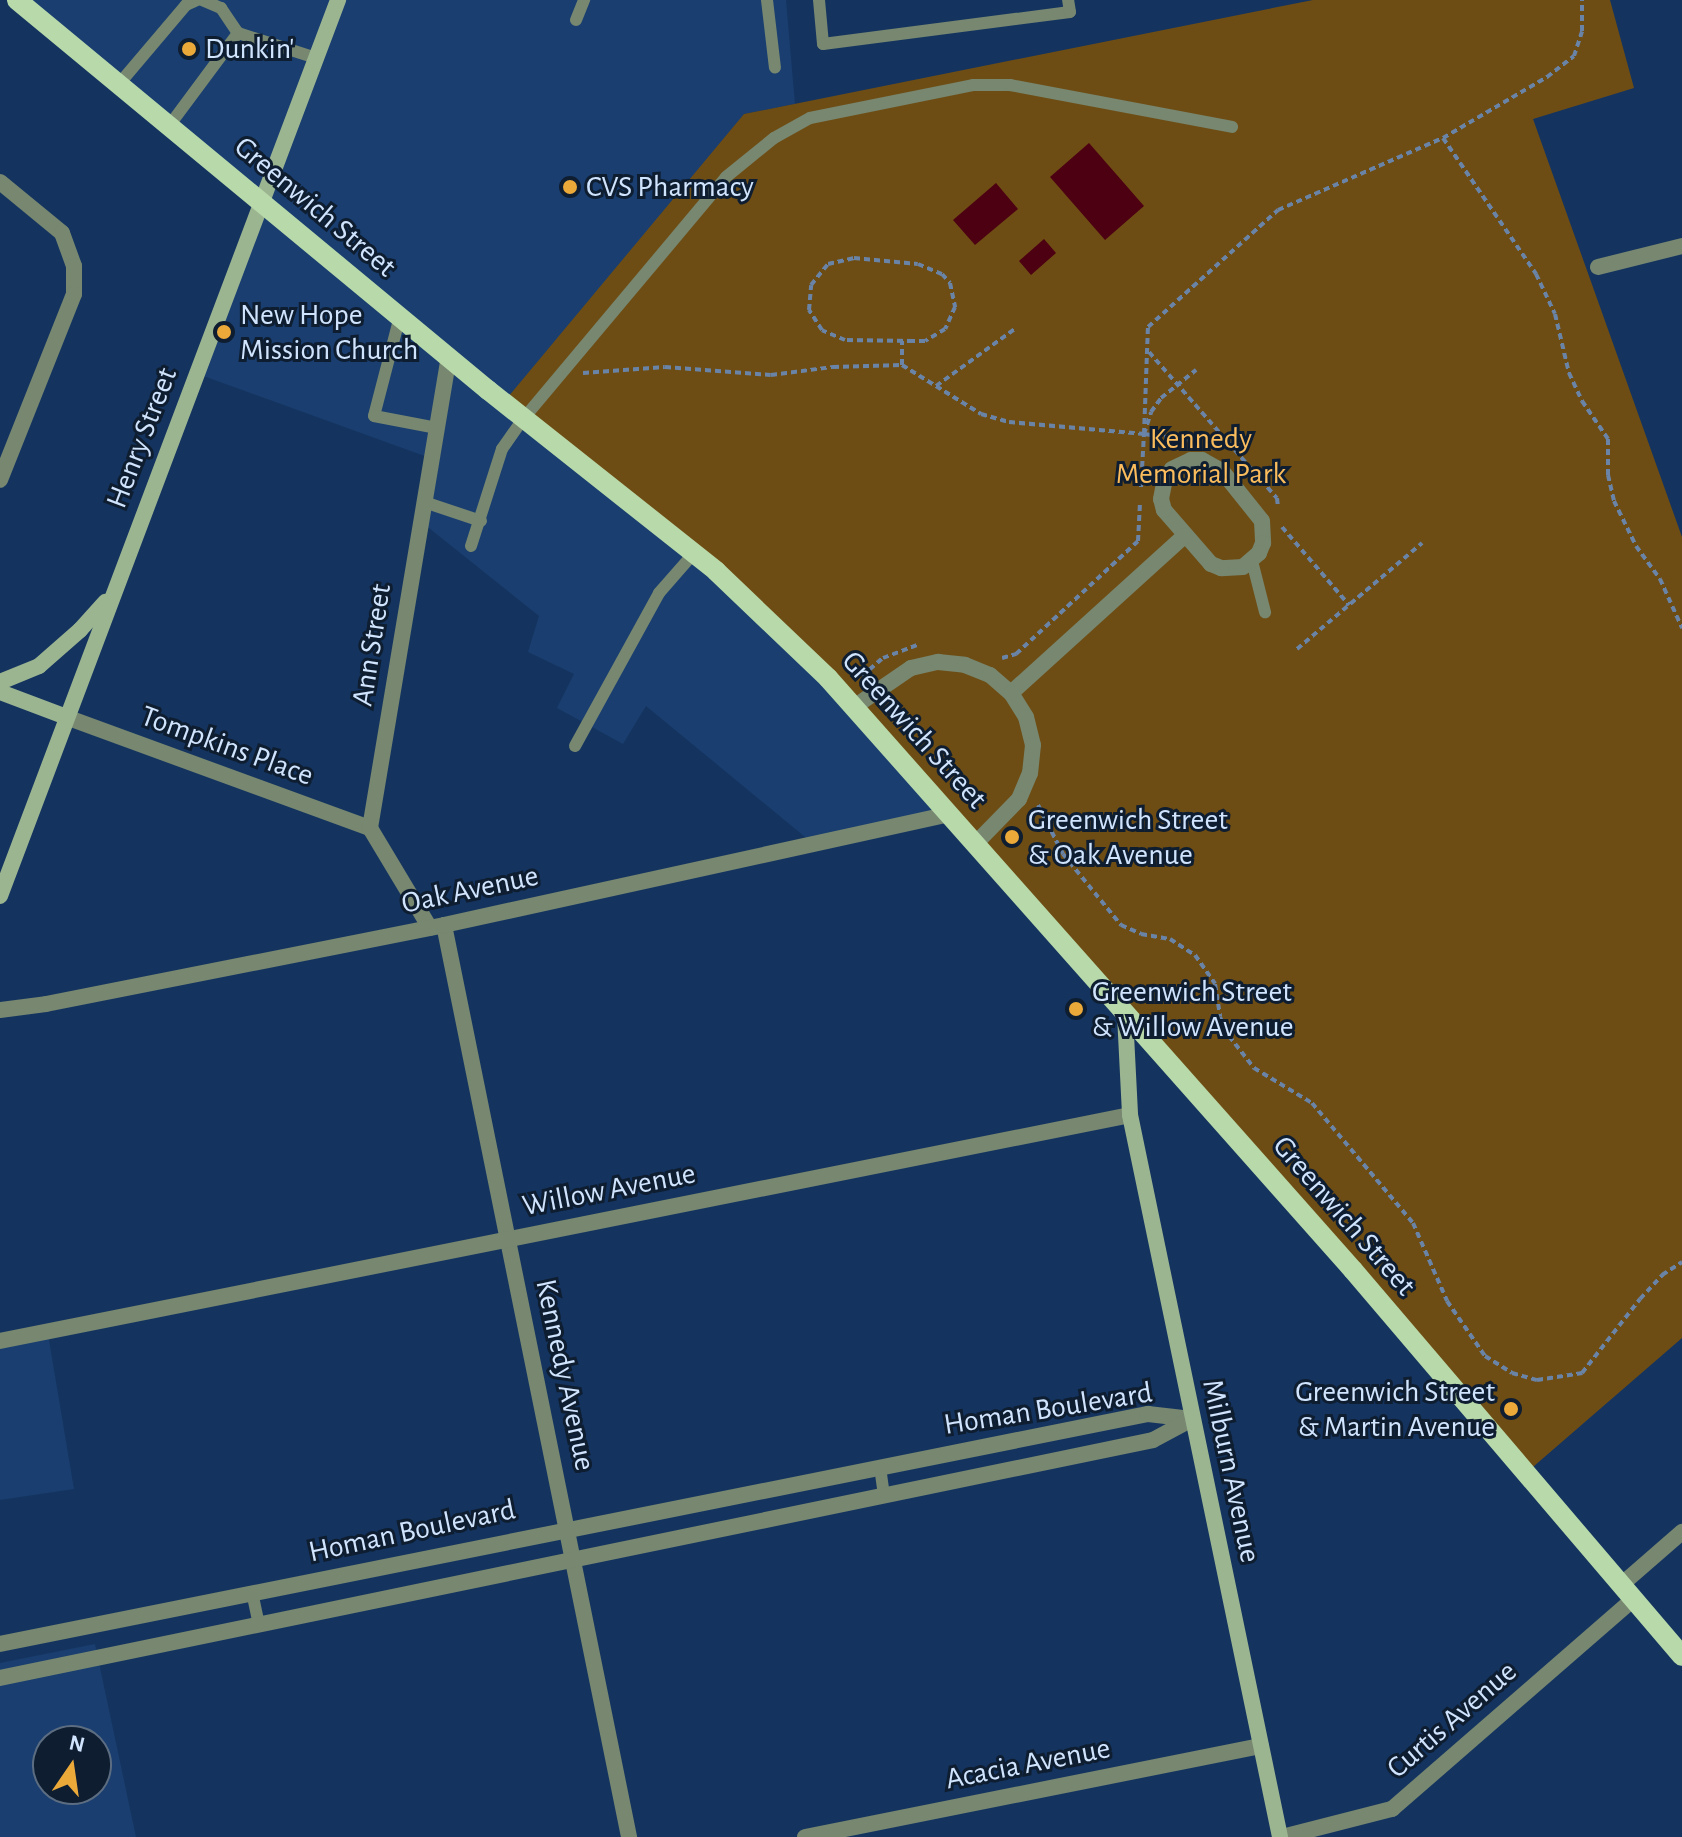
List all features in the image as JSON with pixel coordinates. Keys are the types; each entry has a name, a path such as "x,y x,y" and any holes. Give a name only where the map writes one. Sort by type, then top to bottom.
{"main road":[{"name":"Greenwich Street","path":"17,0 449,357 694,553 848,700 1353,1270 1682,1656"},
{"name":"Henry Street","path":"0,896 338,0"},
{"path":"0,682 39,666 80,630 113,592"},
{"path":"0,692 66,717"},
{"path":"1125,1015 1130,1115"},
{"name":"Milburn Avenue","path":"1130,1115 1281,1837"}],"street":[{"path":"0,182 62,233 74,266 74,294 0,480"},
{"path":"1598,267 1682,246"},
{"name":"Ann Street","path":"370,828 449,357"},
{"path":"1191,460 1202,460 1222,471 1262,521 1263,543 1252,561 1243,567 1221,568 1211,564 1184,536 1164,510 1161,488 1172,469 1191,460"},
{"path":"1011,693 1184,536"},
{"path":"848,700 911,668 938,662 965,665 990,675 1011,693 1026,717 1033,745 1027,780 1019,799 976,843"},
{"name":"Tompkins Place","path":"66,717 370,828"},
{"name":"Oak Avenue","path":"0,1010 46,1004 437,926 950,814"},
{"path":"370,828 437,926"},
{"name":"Kennedy Avenue","path":"437,926 508,1239 629,1837"},
{"name":"Willow Avenue","path":"0,1341 1130,1115"},
{"name":"Homan Boulevard","path":"0,1644 1148,1414 1192,1419"},
{"name":"Homan Boulevard","path":"0,1678 1153,1440 1192,1419"},
{"name":"Curtis Avenue","path":"1281,1837 1392,1809 1627,1592 1682,1532"},
{"name":"Acacia Avenue","path":"805,1837 1261,1746"}],"lane":[{"path":"119,84 186,5 199,0 221,8 238,33 316,58"},
{"path":"576,20 584,0"},
{"path":"767,0 775,68"},
{"path":"819,0 823,44 1070,12 1068,0"},
{"path":"169,126 238,33"},
{"path":"471,546 502,449 524,418 726,177 774,138 810,118 973,85 1010,85 1232,127"},
{"path":"400,316 374,416 437,428"},
{"path":"424,502 481,521"},
{"path":"575,746 659,593 694,553"},
{"path":"1252,561 1265,612"},
{"path":"880,1467 884,1495"},
{"path":"252,1592 259,1624"}],"path":[{"path":"1144,434 1148,327 1278,210 1443,138 1547,77 1574,56 1582,31 1582,0"},
{"path":"1443,138 1536,274 1549,300 1569,373 1582,401 1608,439 1608,475 1614,501 1636,546 1660,579 1682,628"},
{"path":"854,258 918,264 942,274 954,295 952,318 936,336 925,341 902,341 845,340 822,330 809,310 808,298 818,273 828,264 854,258"},
{"path":"936,386 1016,328"},
{"path":"902,341 902,365"},
{"path":"559,376 665,367 771,375 833,367 902,365 981,414 1009,422 1144,434"},
{"path":"1144,434 1151,412 1161,398 1196,370"},
{"path":"994,656 1005,658 1016,654 1138,541"},
{"path":"1297,649 1422,543"},
{"path":"848,700 883,658 909,645 923,644"},
{"path":"1027,780 1063,854 1121,925 1141,934 1170,939 1195,955 1215,984 1220,1017 1229,1036 1254,1068 1312,1103 1413,1223 1447,1301 1485,1356 1512,1373 1537,1380 1582,1373 1640,1299 1662,1275 1682,1262"}],"shaded area":[{"path":"16,0 786,0 795,104 744,114 716,571 950,814 816,846 646,706 623,744 557,708 574,674 528,652 539,616 419,520 430,458 195,373 258,197"},
{"path":"1089,143 1144,206 1105,240 1050,177"},
{"path":"996,183 1018,209 975,245 953,220"},
{"path":"1044,239 1056,253 1031,275 1019,261"},
{"path":"47,1328 74,1489 0,1500 0,1336"},
{"path":"95,1644 136,1837 0,1837 0,1663"}],"green space":[{"name":"Kennedy Memorial Park","path":"1313,0 1610,0 1634,88 1533,119 1682,537 1682,1338 1526,1473 828,678 503,403 744,114"}],"place":[{"name":"Dunkin'","path":"189,49"},
{"name":"CVS Pharmacy","path":"570,187"},
{"name":"New Hope Mission Church","path":"224,332"},
{"name":"Greenwich Street & Oak Avenue","path":"1012,837"},
{"name":"Greenwich Street & Willow Avenue","path":"1076,1009"},
{"name":"Greenwich Street & Martin Avenue","path":"1511,1409"}]}
